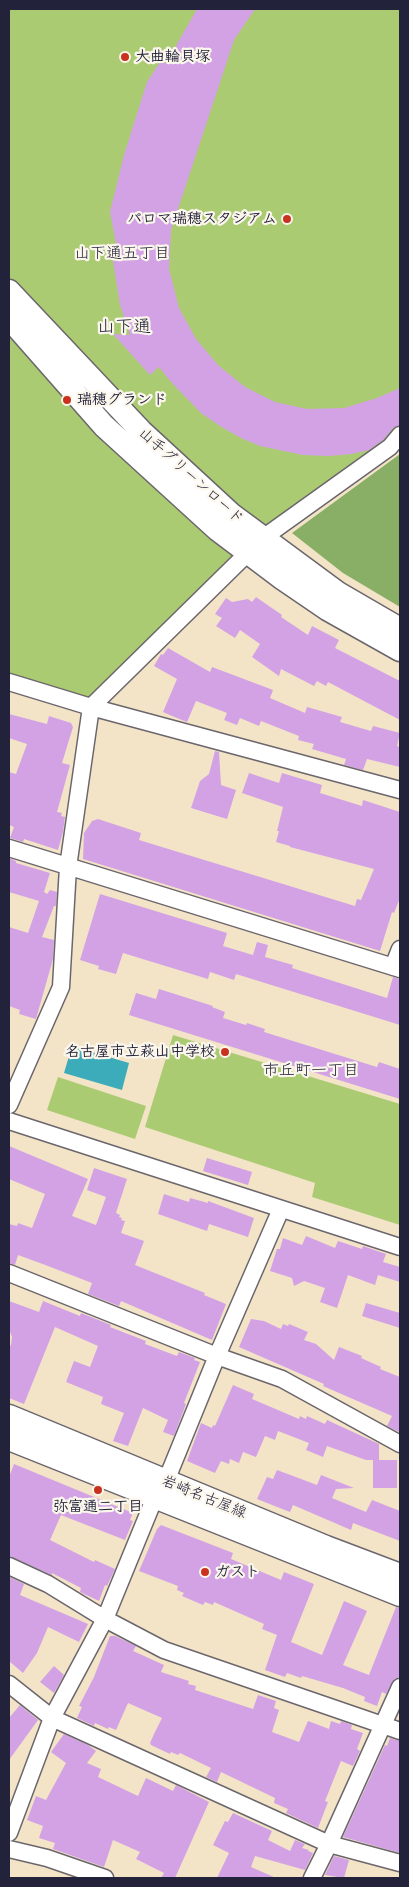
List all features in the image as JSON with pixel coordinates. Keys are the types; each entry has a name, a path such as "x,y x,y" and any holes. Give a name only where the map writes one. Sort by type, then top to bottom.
{"street":[{"name":"山手グリーンロード","path":"9,291 142,432 231,514 255,546 327,608 400,650"},
{"name":"山手グリーンロード","path":"9,318 104,426 218,530 255,546 400,629"},
{"path":"9,1105 61,987 68,866 92,706 255,546 390,447 400,435"},
{"path":"9,682 400,790"},
{"path":"9,848 397,968 400,950"},
{"path":"9,1121 400,1247"},
{"path":"9,1833 52,1718 105,1619 281,1209"},
{"path":"9,1273 217,1356 282,1379 400,1444"},
{"name":"岩崎名古屋線","path":"9,1416 160,1489 400,1595"},
{"name":"岩崎名古屋線","path":"9,1439 318,1543 400,1575"},
{"path":"9,1566 48,1584 105,1619 164,1650 400,1731"},
{"path":"9,1684 52,1718 330,1844 400,1863"},
{"path":"312,1878 330,1844 400,1687"},
{"path":"9,1849 47,1858 105,1878"}],"green space":[{"path":"9,9 400,9 400,435 263,538 91,707 9,682"},
{"path":"400,454 400,607 343,573 292,533"},
{"path":"173,1035 400,1104 400,1225 312,1197 315,1183 145,1127"},
{"path":"58,1077 146,1106 135,1139 47,1110"}],"water":[{"path":"72,1046 129,1063 122,1090 64,1073"}],"building":[{"path":"197,9 255,9 234,40 171,230 169,269 179,308 196,339 218,365 245,387 275,402 307,409 344,408 377,398 400,388 400,425 393,428 383,440 369,450 328,456 303,455 260,446 241,438 201,413 159,367 150,375 113,334 130,335 120,305 111,248 117,249 110,212 124,155 147,82 160,62 170,64 177,44"},
{"path":"256,597 308,635 312,626 339,640 335,648 400,681 400,720 328,682 326,686 317,681 314,686 281,669 279,676 252,657 260,644 240,630 235,638 216,626 222,618 215,614 226,598 232,602 248,599 252,602"},
{"path":"168,648 210,672 212,667 273,690 270,698 305,713 307,707 342,717 340,722 371,731 373,726 400,733 397,746 400,747 400,767 367,759 363,770 344,765 346,759 312,749 314,744 298,740 299,736 261,721 259,726 240,718 237,725 224,720 227,713 196,701 187,722 163,712 177,679 154,666 161,654 163,655"},
{"path":"9,714 47,724 49,716 71,723 73,727 62,763 70,765 57,812 62,813 61,816 65,817 58,850 24,839 23,842 10,838 14,827 9,825 9,772 16,774 27,744 9,738"},
{"path":"215,751 219,752 221,785 236,790 227,819 191,808 200,781 209,774"},
{"path":"249,773 279,783 282,773 322,785 320,793 362,806 363,800 400,812 400,898 394,913 392,912 380,951 83,859 84,833 92,821 98,819 141,833 139,840 355,906 357,899 361,900 374,869 276,842 283,807 242,793"},
{"path":"9,858 16,861 16,863 50,873 44,892 47,894 50,890 57,892 56,906 54,906 42,937 54,940 53,959 36,1019 19,1014 20,1010 9,1006 9,927 28,933 39,901 9,892"},
{"path":"100,894 227,933 223,946 253,955 257,942 268,945 265,957 293,965 292,968 387,998 393,977 400,979 400,1025 236,974 234,980 210,972 208,979 123,953 116,974 98,969 99,966 80,960"},
{"path":"159,989 213,1006 225,1012 223,1018 265,1029 264,1032 377,1067 379,1062 400,1069 400,1099 129,1015 136,993 156,999"},
{"path":"9,1146 88,1179 72,1216 96,1225 106,1197 87,1190 94,1168 127,1179 116,1213 120,1215 121,1220 125,1221 121,1233 144,1241 135,1265 205,1293 204,1295 226,1304 212,1340 121,1301 119,1306 88,1294 92,1283 48,1266 18,1255 15,1265 9,1263 9,1224 17,1226 18,1223 32,1228 45,1194 9,1179"},
{"path":"207,1158 252,1172 248,1185 203,1171"},
{"path":"164,1194 189,1202 190,1198 208,1203 208,1201 254,1218 248,1237 209,1224 207,1231 158,1214"},
{"path":"306,1236 335,1248 338,1241 362,1249 363,1246 386,1254 383,1262 400,1267 400,1282 378,1275 375,1285 348,1275 337,1308 320,1302 325,1288 304,1281 294,1286 292,1278 270,1271 277,1249 280,1249 283,1238 302,1245"},
{"path":"9,1301 39,1312 43,1301 80,1316 81,1313 146,1341 145,1344 177,1356 179,1352 200,1362 184,1403 186,1404 174,1436 163,1432 168,1420 143,1408 128,1446 113,1441 124,1413 101,1404 103,1397 66,1382 74,1361 90,1367 98,1346 55,1327 24,1404 9,1398 9,1347 12,1337 9,1329"},
{"path":"366,1303 400,1313 400,1328 362,1316"},
{"path":"251,1319 264,1321 281,1329 283,1324 288,1326 289,1324 308,1332 304,1340 316,1344 334,1360 339,1347 362,1356 361,1358 381,1367 380,1369 400,1377 399,1432 387,1426 392,1416 239,1347"},
{"path":"233,1385 254,1394 252,1399 299,1419 300,1416 306,1419 307,1416 325,1424 327,1420 379,1444 379,1460 397,1460 397,1488 373,1488 373,1460 366,1460 327,1446 323,1457 306,1450 309,1443 278,1431 275,1440 265,1436 256,1457 243,1452 239,1463 230,1459 229,1464 221,1461 215,1473 187,1461 201,1423 212,1428 213,1425 215,1426"},
{"path":"14,1464 133,1513 130,1520 133,1521 125,1540 61,1515 50,1540 94,1562 95,1560 115,1569 107,1586 105,1585 99,1601 80,1592 81,1588 52,1573 52,1575 9,1556 9,1477"},
{"path":"277,1470 317,1485 321,1475 354,1488 336,1489 332,1498 366,1512 372,1500 400,1511 400,1541 353,1523 351,1530 293,1505 290,1512 257,1499 267,1477 273,1479"},
{"path":"161,1525 233,1553 231,1559 281,1580 284,1572 314,1584 291,1642 322,1655 344,1601 367,1611 343,1665 369,1675 396,1607 400,1608 400,1677 394,1679 386,1694 382,1692 377,1706 364,1701 365,1697 343,1688 302,1676 301,1678 287,1673 285,1677 265,1670 277,1635 262,1629 264,1624 214,1602 213,1605 205,1602 203,1605 182,1596 184,1593 177,1590 178,1586 139,1571 157,1529"},
{"path":"9,1577 24,1584 20,1595 88,1624 79,1642 48,1627 37,1653 23,1673 9,1661"},
{"path":"110,1636 115,1636 136,1646 133,1651 164,1665 161,1672 189,1681 188,1684 196,1686 195,1690 253,1709 258,1695 276,1701 274,1708 279,1710 272,1732 299,1742 308,1721 329,1729 331,1721 340,1724 341,1721 352,1725 351,1729 363,1733 357,1749 360,1751 353,1766 341,1761 325,1801 328,1802 318,1828 286,1813 288,1809 274,1803 275,1798 221,1772 217,1782 206,1777 211,1768 180,1753 178,1755 171,1752 170,1754 151,1745 150,1743 162,1718 128,1703 116,1730 109,1727 108,1729 95,1723 94,1726 77,1718 82,1707 79,1706 94,1677"},
{"path":"54,1666 64,1675 54,1693 40,1682"},
{"path":"20,1705 38,1720 9,1760 9,1718"},
{"path":"64,1734 88,1745 96,1751 87,1763 101,1769 98,1777 138,1796 146,1778 173,1791 176,1785 209,1802 175,1878 161,1878 164,1873 136,1859 140,1852 113,1840 104,1867 53,1849 55,1843 39,1838 43,1826 27,1820 36,1796 46,1800 66,1763 51,1752"},
{"path":"390,1738 400,1741 400,1853 343,1837 385,1745 387,1746"},
{"path":"233,1813 272,1831 268,1840 290,1851 295,1840 305,1844 302,1848 313,1853 305,1870 255,1856 251,1867 276,1878 217,1878 229,1853 213,1845 225,1821 228,1822"},
{"path":"334,1856 349,1860 344,1878 325,1875"}],"place":[{"name":"大曲輪貝塚","path":"125,57"},
{"name":"パロマ瑞穂スタジアム","path":"287,219"},
{"name":"瑞穂グランド","path":"67,400"},
{"name":"名古屋市立萩山中学校","path":"225,1052"},
{"name":"弥富通二丁目","path":"98,1490"},
{"name":"ガスト","path":"205,1572"}],"district":[{"name":"山下通五丁目","path":"122,253"},
{"name":"山下通","path":"124,327"},
{"name":"市丘町一丁目","path":"311,1070"}]}
